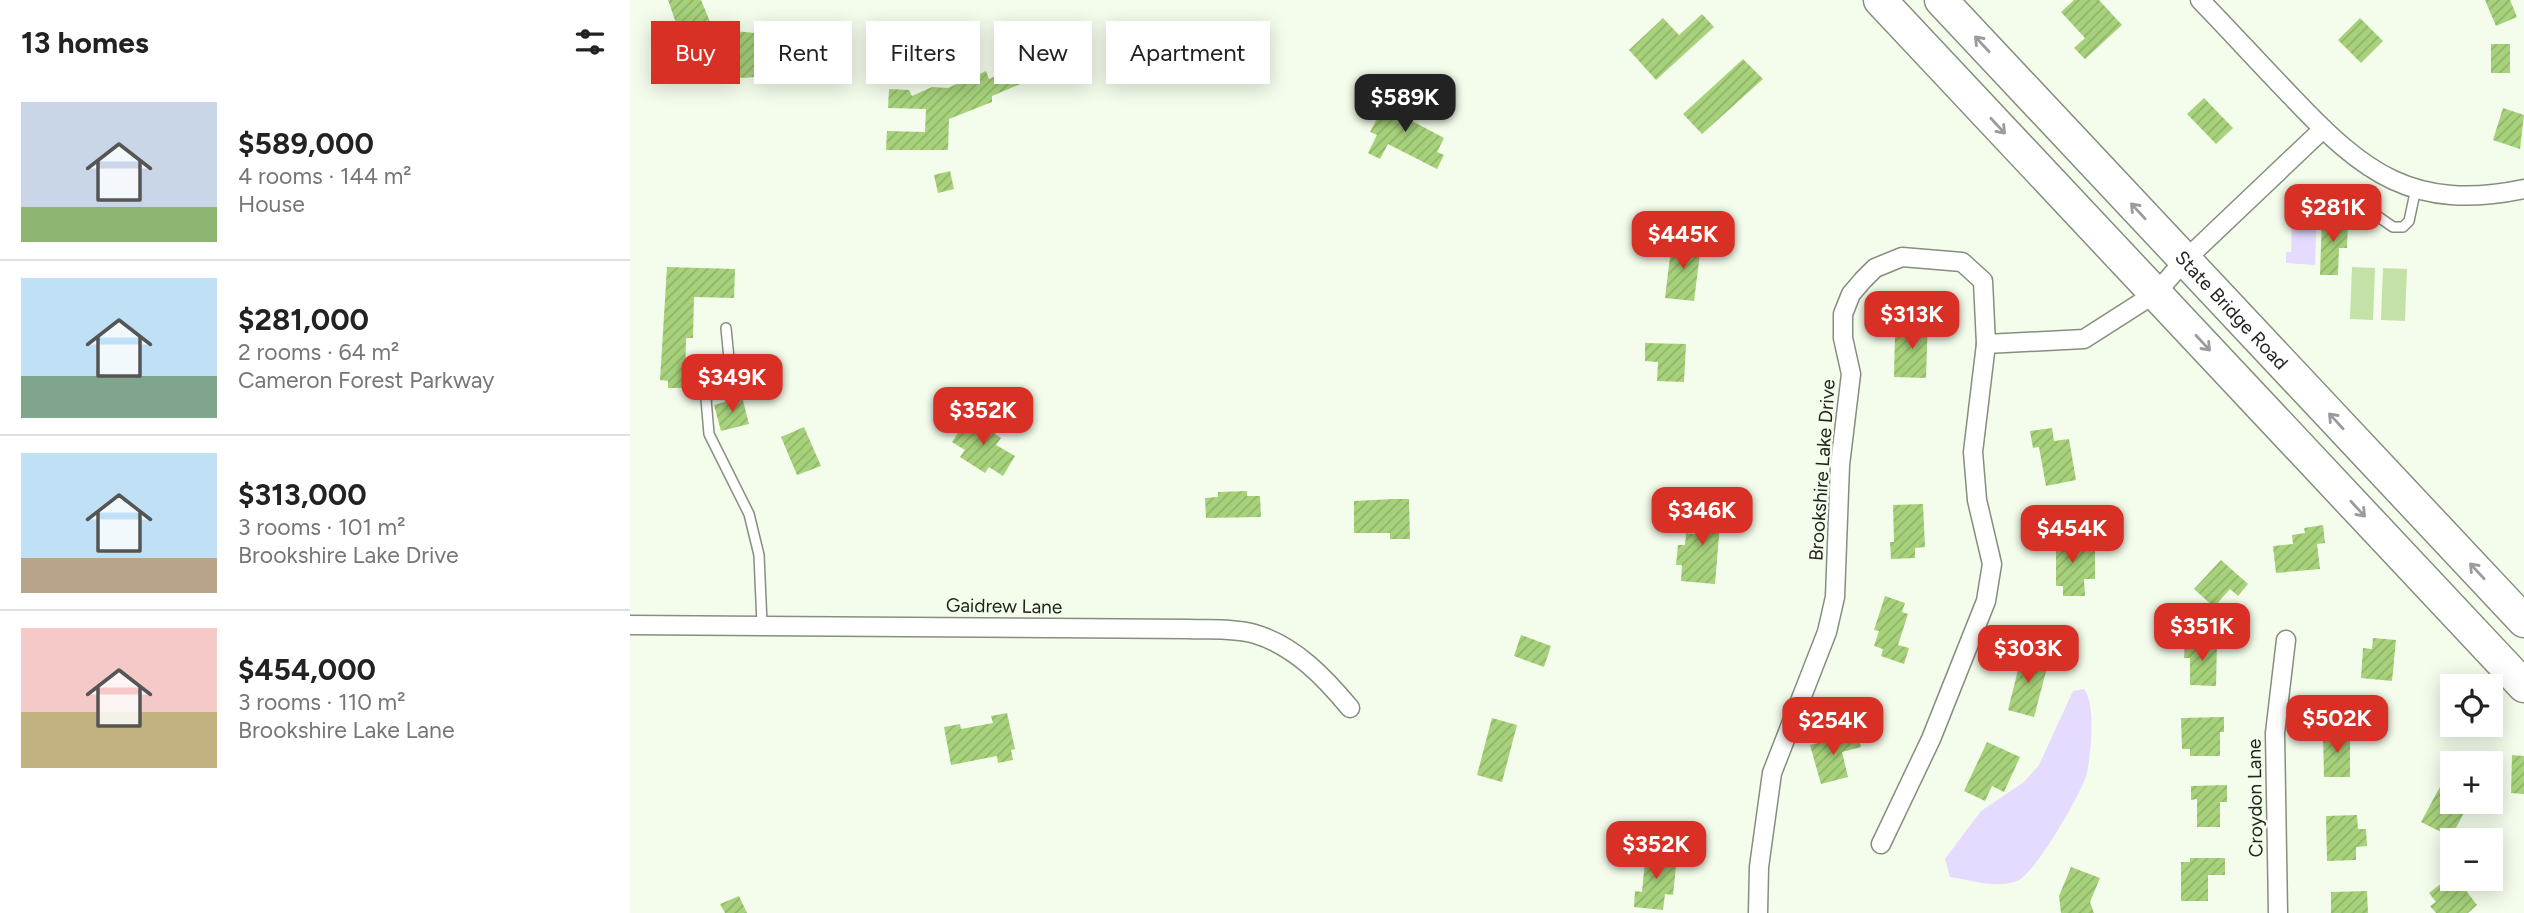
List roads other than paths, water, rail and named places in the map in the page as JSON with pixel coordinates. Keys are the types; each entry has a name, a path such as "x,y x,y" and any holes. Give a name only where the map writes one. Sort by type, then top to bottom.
{"highway":[{"path":"1880,0 2059,190 2147,299 2524,686"},
{"name":"State Bridge Road","path":"1941,0 2524,621"}],"street":[{"path":"2200,0 2323,130 2346,152 2373,171 2416,188 2465,197 2524,188"},
{"path":"1986,344 2084,339 2147,299 2323,130"},
{"name":"Brookshire Lake Drive","path":"1758,913 1759,867 1772,773 1827,632 1835,597 1840,465 1851,374 1843,338 1843,316 1851,294 1875,268 1902,257 1962,262 1983,281 1986,344 1973,452 1978,500 1992,564 1986,601 1931,739 1881,844"},
{"name":"Gaidrew Lane","path":"630,625 1189,629 1255,634 1296,655 1323,675 1350,709"},
{"name":"Croydon Lane","path":"2278,913 2275,733 2286,640"}],"lane":[{"path":"2372,213 2393,227 2403,227 2409,221 2416,188"},
{"path":"726,328 730,369 706,399 709,434 749,514 759,555 762,624"}]}
